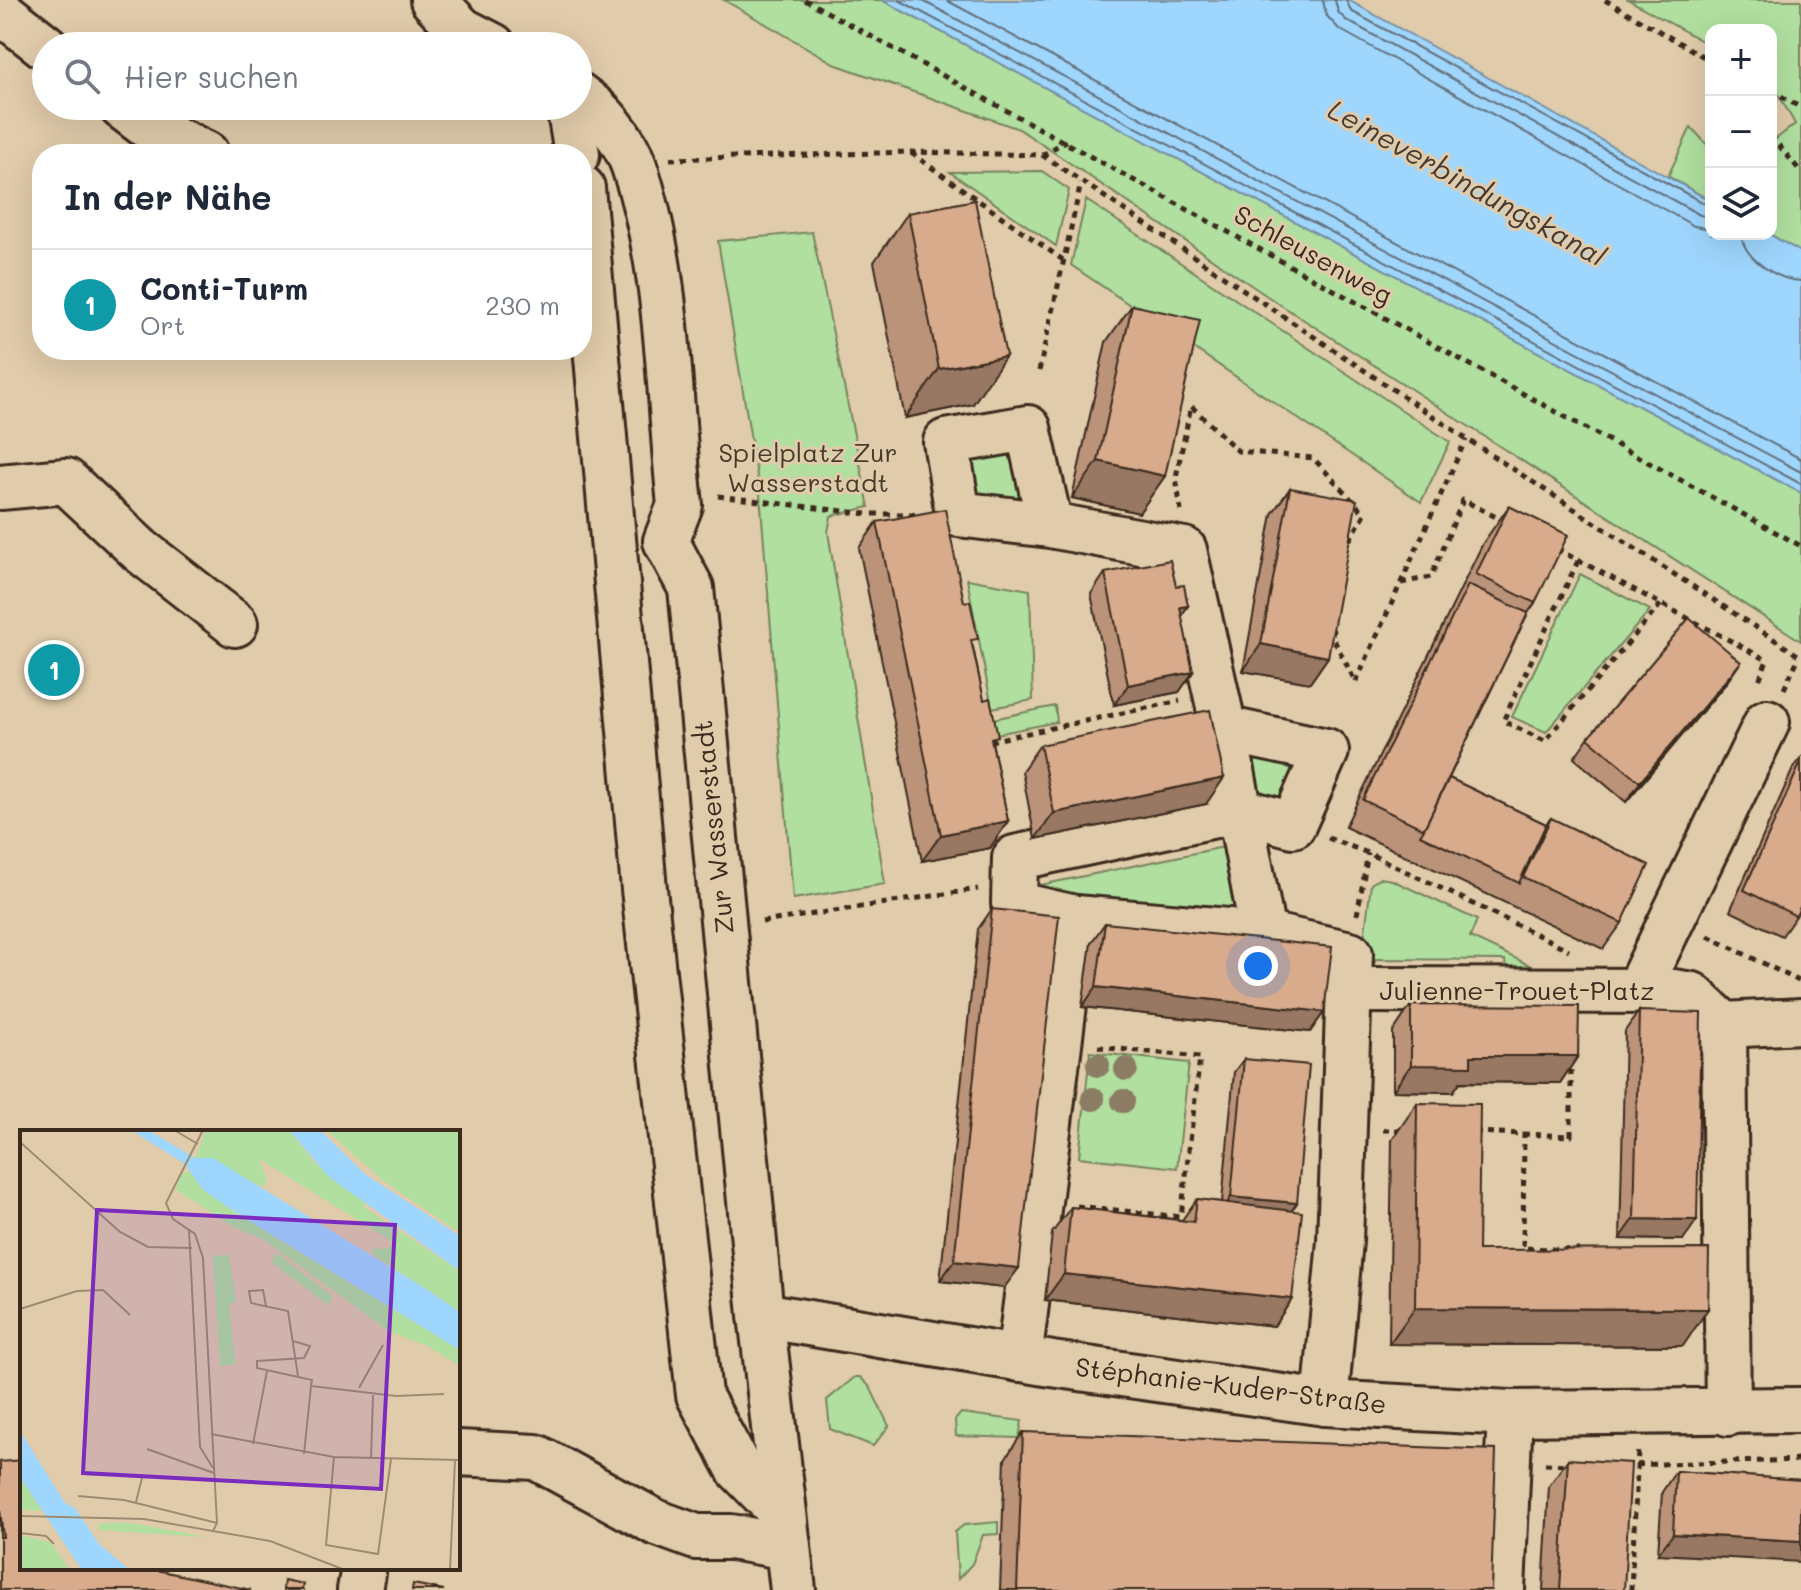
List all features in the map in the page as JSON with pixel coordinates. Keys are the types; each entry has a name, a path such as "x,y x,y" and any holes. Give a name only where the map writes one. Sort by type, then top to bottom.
{"street":[{"path":"433,0 466,32"},
{"path":"0,11 32,36"},
{"path":"592,105 603,113 633,163 656,258 680,505 666,541 613,538"},
{"path":"139,120 185,144"},
{"path":"571,120 575,144"},
{"path":"592,300 644,889 699,1395 739,1469 786,1531"},
{"path":"1050,525 1028,428 946,442 958,514 1050,525 1184,550 1220,711 1263,934"},
{"path":"0,487 66,481 141,551 235,624"},
{"name":"Zur Wasserstadt","path":"666,541 691,588 761,1315 793,1590"},
{"path":"1638,990 1761,705"},
{"path":"1014,884 1015,858 1238,810 1293,825 1326,751 1220,711"},
{"name":"Julienne-Trouet-Platz","path":"1014,884 1014,904 1075,918 1263,934 1348,972 1692,995 1724,1025"},
{"path":"1019,1359 1075,918"},
{"path":"1325,1403 1340,1241 1348,972"},
{"path":"1728,1413 1724,1025 1801,1021"},
{"name":"Stéphanie-Kuder-Straße","path":"761,1315 1019,1359 1325,1403 1510,1413 1801,1410"},
{"path":"1502,1590 1510,1413"},
{"path":"460,1453 536,1457 669,1527 696,1537 786,1531"}],"path":[{"name":"Schleusenweg","path":"805,0 1801,546"},
{"path":"1605,0 1705,58"},
{"path":"1777,94 1801,108"},
{"path":"633,163 696,156 910,152 1042,155 1066,141"},
{"path":"1777,143 1801,172"},
{"path":"910,152 1064,260"},
{"path":"1042,155 1467,439 1801,657"},
{"path":"1039,371 1081,183"},
{"path":"1184,550 1176,477 1191,406 1238,451 1313,458 1365,514 1346,546"},
{"path":"1334,621 1332,636 1356,683 1467,439"},
{"path":"678,491 868,514 958,514"},
{"path":"1401,583 1431,577 1463,500 1514,527"},
{"path":"1553,547 1767,660 1761,705"},
{"path":"1579,560 1503,721 1545,741 1661,604"},
{"path":"989,741 1220,711"},
{"path":"987,727 993,756"},
{"path":"1293,825 1368,853 1584,957"},
{"path":"1348,972 1368,853"},
{"path":"724,928 1014,884"},
{"path":"1671,917 1801,982"},
{"path":"1060,1043 1200,1057 1181,1217"},
{"path":"1463,1131 1571,1136 1571,1048"},
{"path":"1342,1129 1418,1131"},
{"path":"1524,1132 1523,1248 1586,1250"},
{"path":"1040,1203 1197,1219"},
{"path":"1631,1590 1639,1413"},
{"path":"1623,1465 1801,1460"},
{"path":"1508,1464 1580,1465"}],"green space":[{"path":"724,0 882,0 1801,493 1801,641 1270,298 1019,129 837,65"},
{"path":"1629,0 1801,0 1801,252 1777,238 1777,138 1795,124 1777,92 1777,24 1705,24 1705,43"},
{"path":"1691,127 1705,142 1705,198 1668,176"},
{"path":"1042,171 1069,190 1056,246 950,172"},
{"path":"1086,200 1450,442 1421,502 1071,265"},
{"name":"Spielplatz Zur Wasserstadt","path":"812,232 869,507 831,516 828,532 885,884 793,899 760,494 718,241"},
{"path":"1006,454 1014,460 1021,500 976,498 971,461"},
{"path":"1580,574 1650,610 1546,732 1512,717"},
{"path":"967,579 1030,590 1033,700 992,708"},
{"path":"1055,706 1057,722 996,734 993,719"},
{"path":"1256,756 1288,762 1294,771 1277,809 1261,813 1251,758"},
{"path":"1224,847 1238,916 1042,899 1036,886"},
{"path":"1380,878 1392,880 1477,920 1470,937 1542,971 1506,971 1505,960 1376,959 1373,968 1362,956 1371,884"},
{"path":"1090,1052 1189,1063 1177,1168 1079,1157"},
{"path":"855,1377 860,1377 870,1387 889,1426 873,1446 830,1429 827,1400"},
{"path":"961,1413 1022,1421 1019,1438 956,1436 955,1420"},
{"path":"998,1522 998,1534 983,1535 972,1564 958,1579 955,1532 964,1525"}],"water":[{"name":"Leineverbindungskanal","path":"882,0 1348,0 1705,198 1705,240 1777,238 1801,252 1801,493"}],"building":[{"path":"975,200 1006,356 939,369 908,213"},
{"path":"1132,305 1200,320 1165,476 1098,461"},
{"path":"1290,488 1357,500 1328,657 1261,644"},
{"path":"1509,506 1568,535 1535,603 1476,574"},
{"path":"945,509 964,602 970,601 978,639 971,640 984,700 990,698 998,736 991,738 1008,821 941,835 877,522"},
{"path":"1170,560 1176,586 1184,585 1188,606 1180,607 1193,672 1128,685 1105,573"},
{"path":"1468,585 1528,613 1424,829 1363,800"},
{"path":"1689,618 1741,662 1640,782 1588,738"},
{"path":"1210,710 1224,778 1054,813 1040,745"},
{"path":"1801,762 1801,905 1796,916 1744,890"},
{"path":"1449,778 1546,824 1519,883 1420,835"},
{"path":"1551,818 1649,865 1622,923 1523,877"},
{"path":"992,909 1059,916 1019,1268 954,1261"},
{"path":"1105,923 1332,947 1324,1012 1096,987"},
{"path":"1411,1005 1579,1006 1578,1056 1471,1056 1471,1066 1411,1065"},
{"path":"1639,1011 1701,1013 1697,1220 1634,1219"},
{"path":"1244,1059 1309,1065 1297,1203 1231,1197"},
{"path":"1417,1103 1480,1104 1478,1250 1709,1249 1708,1309 1415,1308"},
{"path":"1197,1199 1302,1212 1292,1299 1064,1274 1071,1207 1194,1222"},
{"path":"1023,1432 1496,1450 1491,1590 1017,1590"},
{"path":"1568,1459 1631,1463 1624,1590 1560,1590"},
{"path":"20,1460 20,1570 156,1570 251,1590 0,1590 0,1537 3,1537 0,1462"},
{"path":"1676,1471 1801,1480 1801,1541 1673,1534"},
{"path":"284,1580 303,1584 302,1590 283,1590"},
{"path":"413,1584 444,1590 412,1590"}],"place":[{"name":"Conti-Turm","path":"54,670"}]}
